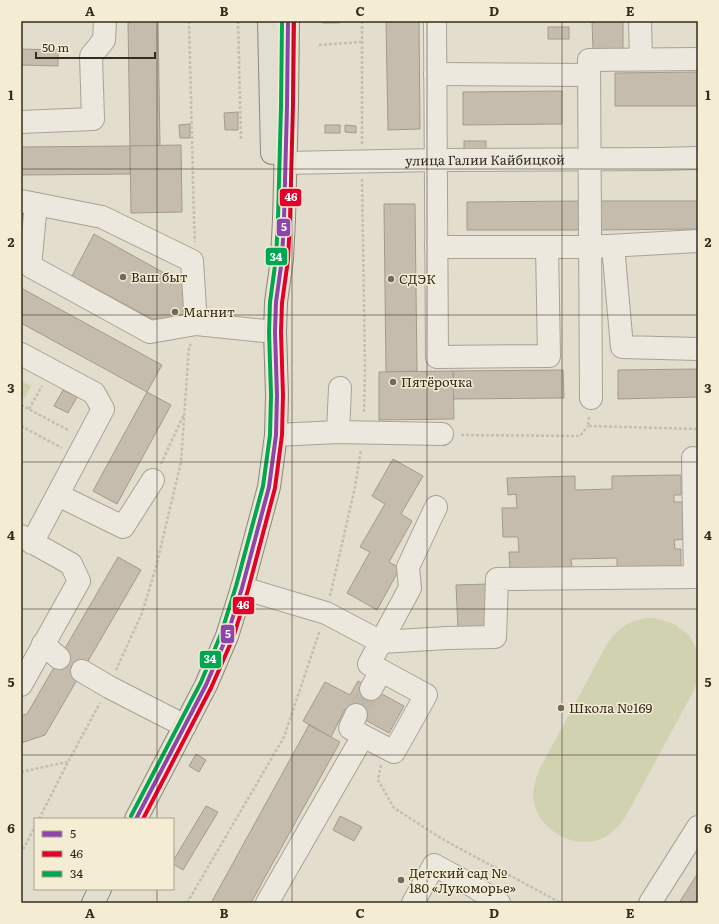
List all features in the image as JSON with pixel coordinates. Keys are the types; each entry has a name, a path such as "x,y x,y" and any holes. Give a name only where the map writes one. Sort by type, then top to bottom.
{"main road":[{"path":"137,818 206,685 227,636 242,588 269,487 276,435 276,302 282,259 284,219 269,21"},
{"path":"279,164 287,106 288,21"},
{"path":"93,903 100,890"}],"street":[{"path":"21,122 93,119 91,56 104,40 105,21"},
{"path":"435,21 437,357 549,356 547,247"},
{"path":"640,21 641,59"},
{"path":"591,398 589,60 698,59"},
{"path":"435,74 589,75"},
{"name":"улица Галии Кайбицкой","path":"279,164 362,161 698,158"},
{"path":"198,325 192,262 102,217 27,206 30,266 150,332 198,325 275,332"},
{"path":"436,248 590,247 698,241"},
{"path":"613,246 622,347 698,349"},
{"path":"21,354 94,393 103,409 58,495 27,539 71,564 78,581 51,651 21,685"},
{"path":"338,432 340,388"},
{"path":"276,435 338,432 442,434"},
{"path":"242,588 326,613 381,642 495,637 496,579 696,577 693,458"},
{"path":"58,495 123,527 153,480"},
{"path":"267,903 359,726 385,747 394,752 426,695 376,680 369,664 410,588 408,567 436,507"},
{"path":"82,672 185,726"},
{"path":"650,903 698,827"},
{"path":"413,903 434,864 473,886 499,903"}],"path":[{"path":"189,21 195,242"},
{"path":"238,21 241,139"},
{"path":"187,903 284,737 326,613 355,487 363,433 365,368 362,161 362,21"},
{"path":"319,45 362,42"},
{"path":"40,818 109,687 142,613 156,567 181,462 189,347 200,332 198,325"},
{"path":"30,409 51,370"},
{"path":"442,434 580,436 588,426 591,398"},
{"path":"21,404 87,440"},
{"path":"153,480 185,412"},
{"path":"21,426 64,449"},
{"path":"588,426 698,428"},
{"path":"385,747 378,780 394,808 444,840 561,903"},
{"path":"21,772 68,762"},
{"path":"21,854 34,828"}],"green space":[{"path":"21,381 31,386 25,398 21,396"},
{"path":"646,618 655,618 674,624 689,635 698,654 698,679 694,690 626,816 615,829 607,836 596,841 583,842 560,836 550,829 541,819 536,808 533,796 534,786 539,770 607,644 624,626"}],"building":[{"path":"128,21 158,21 160,146 130,146"},
{"path":"323,21 339,21 339,23 323,23"},
{"path":"386,21 419,21 420,129 388,130"},
{"path":"592,21 623,21 623,50 593,50"},
{"path":"548,27 569,27 569,39 548,39"},
{"path":"21,49 58,50 58,66 21,65"},
{"path":"698,72 698,106 615,106 615,73"},
{"path":"562,91 562,124 463,125 463,92"},
{"path":"238,112 238,130 225,130 224,113"},
{"path":"190,124 190,138 180,138 179,125"},
{"path":"325,125 340,125 340,133 325,133"},
{"path":"345,125 356,126 356,133 345,132"},
{"path":"464,141 486,141 486,151 464,151"},
{"path":"181,145 182,212 131,213 130,146"},
{"path":"130,146 130,174 21,175 21,147"},
{"path":"579,201 579,230 467,230 467,202"},
{"path":"596,201 698,201 698,229 597,230"},
{"path":"384,204 415,204 417,371 386,372"},
{"name":"Ваш быт","path":"94,234 175,279 184,279 186,318 152,319 72,276"},
{"path":"21,288 162,365 147,392 21,323"},
{"path":"698,369 698,397 618,399 618,370"},
{"path":"563,370 564,398 453,399 453,371"},
{"path":"453,371 454,419 379,420 379,372"},
{"path":"63,390 77,397 68,413 54,406"},
{"path":"147,392 171,405 117,504 93,491"},
{"path":"393,459 423,476 401,514 412,521 389,562 400,568 377,610 347,593 370,552 360,547 385,504 372,496"},
{"path":"681,475 681,495 674,495 674,502 688,502 689,539 674,540 675,549 681,549 681,566 617,567 617,558 571,559 572,567 510,569 509,552 519,552 518,537 503,537 502,508 517,508 516,494 508,495 507,478 575,476 575,490 612,489 612,476"},
{"path":"118,557 141,570 45,735 21,743 21,716 27,714"},
{"path":"488,584 490,628 458,629 456,585"},
{"path":"358,681 404,706 389,733 345,709 331,737 303,721 325,682 350,695"},
{"path":"309,725 340,742 251,903 211,903"},
{"path":"196,754 206,760 199,772 189,766"},
{"path":"206,806 218,812 183,870 174,865 174,859"},
{"path":"340,816 362,827 354,841 333,830"},
{"path":"698,873 698,903 679,903"}],"tunnel":[{"path":"356,715 371,689"}],"transit line":[{"name":"34","path":"131,816 201,682 221,634 236,586 263,486 270,435 271,395 269,332 270,302 276,258 278,219 282,21"},
{"name":"5","path":"137,818 206,685 227,636 242,588 269,487 276,435 277,395 275,332 276,302 282,259 284,219 288,21"},
{"name":"46","path":"144,818 211,688 233,638 248,590 275,488 282,435 283,395 281,332 282,303 288,260 290,219 294,21"}],"place":[{"name":"Ваш быт","path":"123,277"},
{"name":"СДЭК","path":"391,279"},
{"name":"Магнит","path":"175,312"},
{"name":"Пятёрочка","path":"393,382"},
{"name":"Школа №169","path":"561,708"},
{"name":"Детский сад № 180 «Лукоморье»","path":"401,880"}]}
